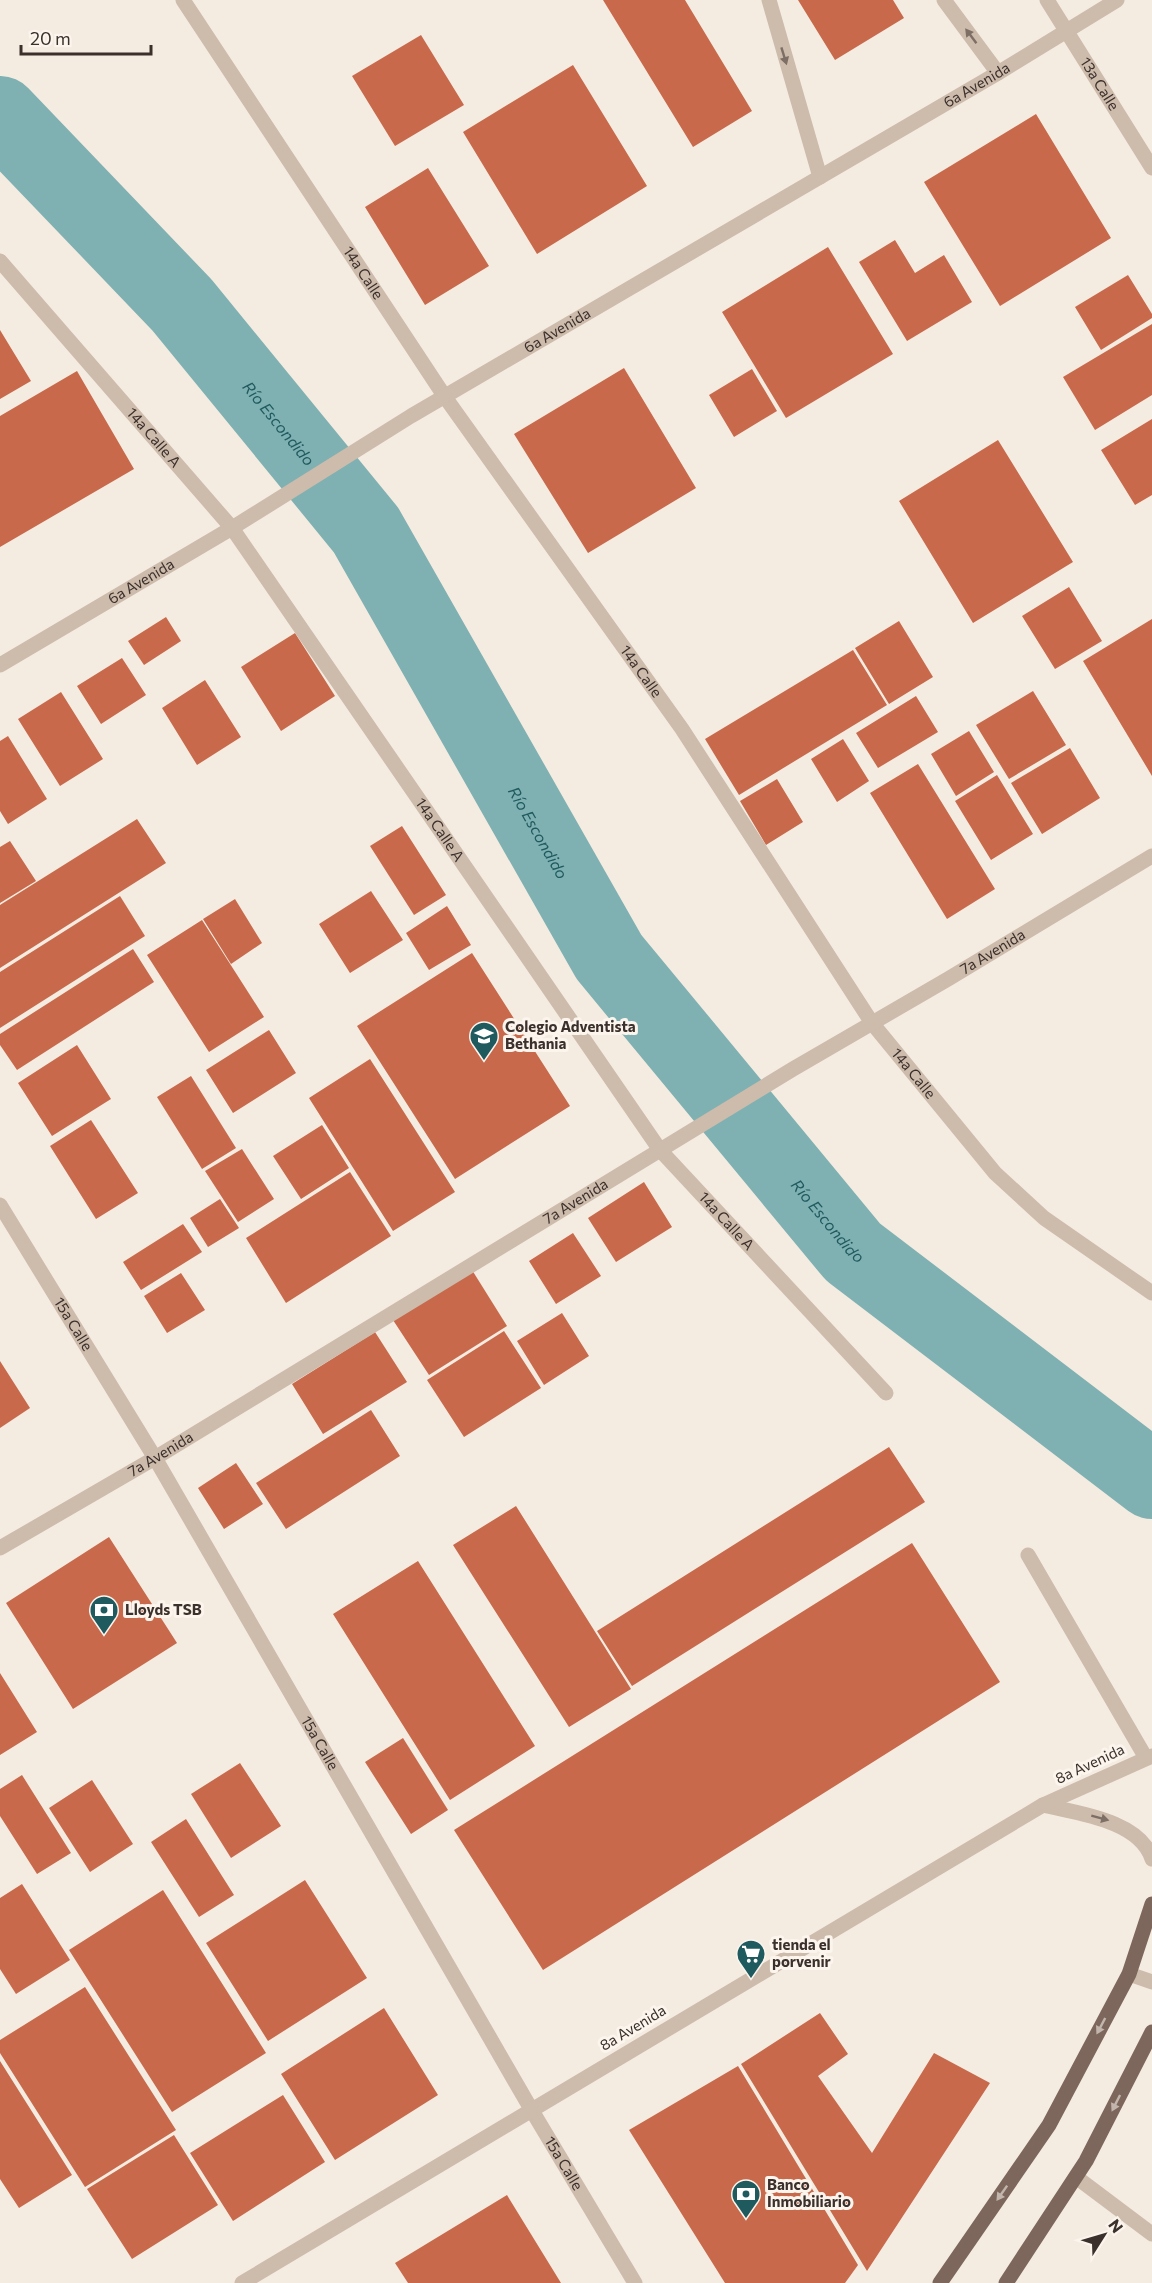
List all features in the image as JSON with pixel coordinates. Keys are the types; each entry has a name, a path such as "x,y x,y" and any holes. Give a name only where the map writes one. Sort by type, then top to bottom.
{"main road":[{"path":"940,2283 1049,2125 1129,1974 1152,1904"},
{"path":"1006,2283 1086,2161 1152,2032"}],"street":[{"name":"14a Calle","path":"183,0 445,397 682,729 873,1023 995,1173 1044,1218 1152,1293"},
{"path":"769,0 820,177"},
{"path":"944,0 998,73"},
{"name":"13a Calle","path":"1047,0 1064,31 1152,168"},
{"name":"6a Avenida","path":"0,664 237,525 411,417 998,73 1117,0"},
{"name":"14a Calle A","path":"0,261 237,525 660,1150 886,1393"},
{"name":"7a Avenida","path":"0,1548 155,1458 793,1069 1152,856"},
{"name":"15a Calle","path":"0,1205 155,1458 531,2109 635,2283"},
{"path":"1028,1555 1149,1757"},
{"name":"8a Avenida","path":"242,2283 1043,1805 1149,1757"},
{"name":"8a Avenida","path":"1043,1805 1121,1825 1139,1840 1152,1858"},
{"path":"1129,1974 1152,1982"},
{"path":"1076,2177 1152,2234"}],"building":[{"path":"603,0 685,0 752,111 693,147"},
{"path":"798,0 893,0 904,18 835,60"},
{"path":"421,35 464,105 395,146 352,76"},
{"path":"573,65 647,186 537,254 463,132"},
{"path":"1036,114 1111,238 1000,306 924,182"},
{"path":"428,168 489,266 425,305 365,207"},
{"path":"895,240 915,273 944,255 972,302 907,341 859,262"},
{"path":"828,247 893,354 786,418 722,312"},
{"path":"1128,275 1152,314 1152,318 1101,350 1075,307"},
{"path":"1152,324 1152,395 1095,430 1063,377"},
{"path":"0,330 31,381 0,399"},
{"path":"624,368 696,488 588,553 514,434"},
{"path":"752,369 777,411 734,437 709,395"},
{"path":"77,371 134,469 0,547 0,416"},
{"path":"1152,419 1152,495 1135,505 1101,450"},
{"path":"998,440 1073,562 973,623 899,501"},
{"path":"1069,587 1102,641 1055,669 1022,616"},
{"path":"166,617 181,641 144,665 128,641"},
{"path":"1152,619 1152,776 1083,661"},
{"path":"899,621 933,677 889,704 855,648"},
{"path":"295,633 335,696 281,731 241,667"},
{"path":"853,650 887,705 739,795 705,739"},
{"path":"122,658 146,695 101,724 77,686"},
{"path":"205,680 241,737 197,765 162,708"},
{"path":"1033,691 1066,745 1009,779 976,725"},
{"path":"61,692 103,759 60,786 18,719"},
{"path":"916,696 938,732 878,768 856,733"},
{"path":"969,731 994,772 956,796 931,754"},
{"path":"8,736 47,799 8,824 0,811 0,741"},
{"path":"843,739 869,781 837,802 811,759"},
{"path":"1070,748 1100,798 1042,834 1011,783"},
{"path":"918,764 995,889 947,919 870,793"},
{"path":"997,775 1033,834 991,860 955,801"},
{"path":"777,779 803,822 766,845 740,801"},
{"path":"137,819 166,863 0,968 0,905"},
{"path":"402,826 446,895 414,915 370,846"},
{"path":"10,841 36,881 0,903 0,847"},
{"path":"371,891 403,940 350,973 319,924"},
{"path":"120,896 145,936 0,1028 0,972"},
{"path":"235,899 262,943 231,964 203,919"},
{"path":"447,906 471,945 429,970 406,933"},
{"path":"202,920 264,1017 209,1052 147,955"},
{"path":"133,949 154,982 17,1070 0,1045 0,1034"},
{"path":"472,953 570,1106 455,1179 357,1026"},
{"path":"269,1030 296,1073 233,1113 206,1070"},
{"path":"77,1045 111,1099 52,1136 18,1083"},
{"path":"370,1059 455,1192 393,1231 309,1098"},
{"path":"191,1076 236,1148 202,1169 157,1097"},
{"path":"91,1120 138,1193 96,1219 50,1146"},
{"path":"322,1125 349,1168 301,1199 273,1156"},
{"path":"242,1149 274,1199 238,1222 205,1171"},
{"path":"350,1172 391,1236 286,1303 246,1238"},
{"path":"644,1182 672,1227 616,1262 588,1218"},
{"path":"220,1199 239,1228 208,1247 190,1218"},
{"path":"183,1224 202,1252 141,1290 123,1262"},
{"path":"573,1233 601,1276 556,1304 529,1261"},
{"path":"472,1270 507,1326 429,1375 393,1320"},
{"path":"181,1273 205,1310 167,1333 144,1296"},
{"path":"562,1313 589,1356 544,1385 517,1341"},
{"path":"504,1331 541,1388 464,1437 427,1380"},
{"path":"375,1332 407,1382 323,1434 292,1384"},
{"path":"0,1361 30,1408 0,1428"},
{"path":"371,1410 400,1456 286,1529 256,1483"},
{"path":"889,1447 925,1502 632,1686 597,1631"},
{"path":"236,1463 263,1504 224,1529 198,1488"},
{"path":"516,1506 631,1689 569,1727 453,1545"},
{"path":"109,1537 177,1643 73,1709 6,1603"},
{"path":"912,1543 1000,1682 543,1970 454,1830"},
{"path":"418,1561 535,1746 450,1800 333,1614"},
{"path":"0,1673 37,1732 0,1755"},
{"path":"403,1738 448,1810 411,1834 365,1762"},
{"path":"240,1763 281,1826 231,1858 191,1794"},
{"path":"22,1775 71,1853 37,1874 0,1816 0,1789"},
{"path":"92,1780 133,1844 90,1872 49,1808"},
{"path":"186,1819 234,1895 199,1917 151,1842"},
{"path":"305,1880 367,1978 268,2041 206,1943"},
{"path":"22,1884 70,1960 16,1994 0,1969 0,1898"},
{"path":"163,1890 266,2053 172,2112 69,1950"},
{"path":"85,1987 176,2130 85,2187 0,2053 0,2040"},
{"path":"384,2008 438,2095 335,2160 281,2074"},
{"path":"820,2013 848,2054 818,2076 872,2153 934,2053 990,2083 867,2271 741,2064"},
{"path":"0,2061 72,2175 19,2208 0,2179"},
{"path":"738,2066 858,2265 845,2283 725,2283 629,2130"},
{"path":"283,2095 325,2162 233,2221 190,2153"},
{"path":"174,2135 218,2205 132,2259 87,2189"},
{"path":"507,2195 561,2283 408,2283 395,2263"}],"waterway":[{"name":"Río Escondido","path":"0,115 182,305 366,530 609,957 853,1252 1152,1480"}],"place":[{"name":"Colegio Adventista Bethania","path":"484,1062"},
{"name":"Lloyds TSB","path":"104,1636"},
{"name":"tienda el porvenir","path":"751,1980"},
{"name":"Banco Inmobiliario","path":"746,2220"}]}
